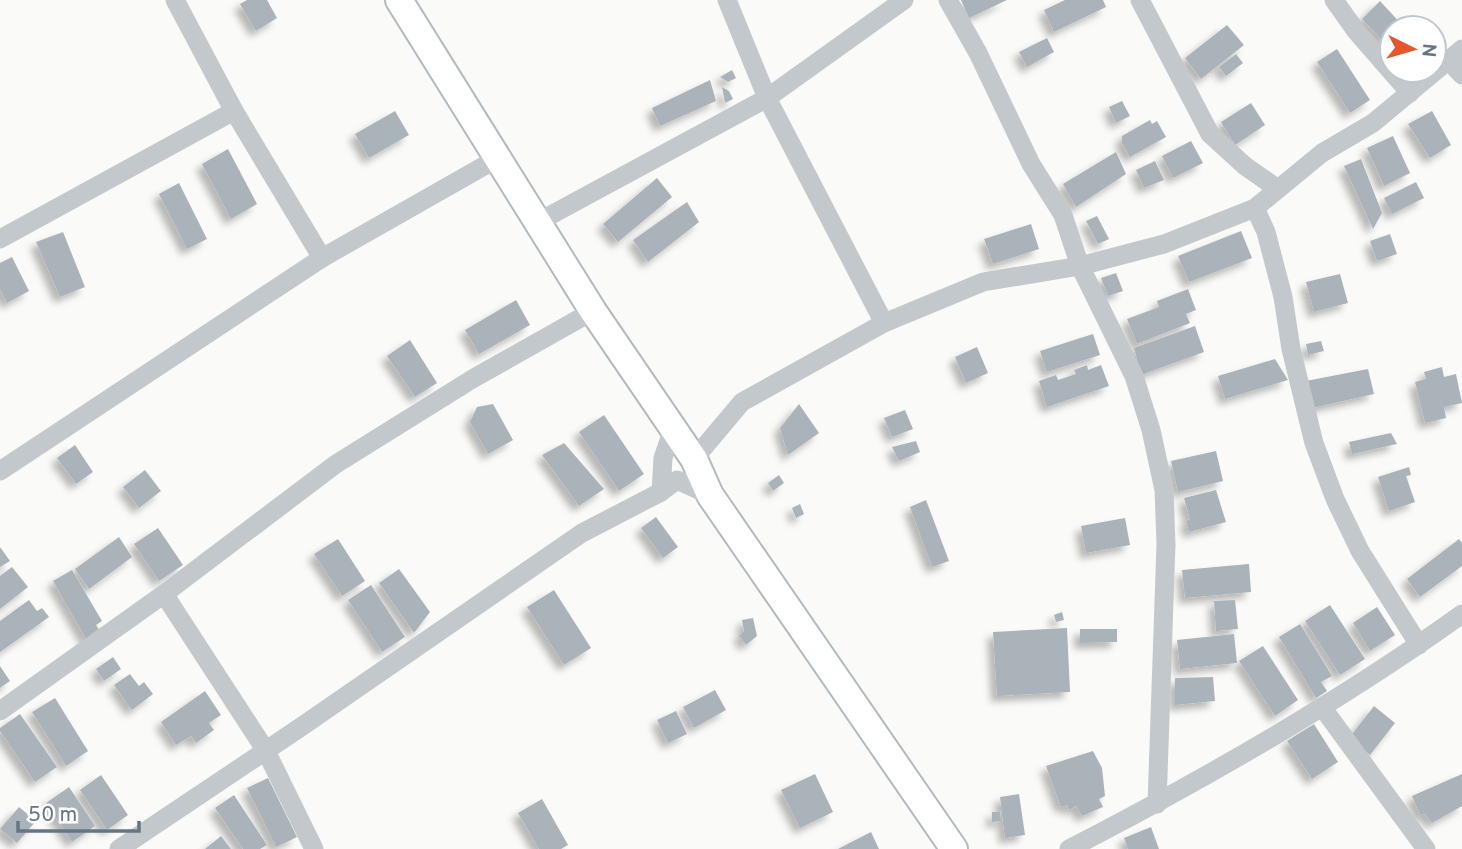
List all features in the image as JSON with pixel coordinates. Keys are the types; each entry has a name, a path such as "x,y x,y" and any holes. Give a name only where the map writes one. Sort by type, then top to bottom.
{"main road":[{"path":"399,0 593,311 694,459 710,495 954,849"}],"street":[{"path":"174,0 234,111 322,258"},
{"path":"727,0 768,98 884,323"},
{"path":"538,222 768,98 904,0"},
{"path":"948,0 978,53 1031,164 1063,215 1080,266 1134,376 1151,430 1164,490 1166,544 1157,804"},
{"path":"1140,0 1210,134 1245,166 1278,189"},
{"path":"1334,0 1356,31 1410,93"},
{"path":"694,459 743,402 884,323 983,282 1080,266 1164,244 1255,208 1322,153 1373,123 1410,93 1457,61"},
{"path":"0,239 234,111"},
{"path":"0,471 322,258 498,158"},
{"path":"1255,208 1266,232 1283,297 1291,349 1314,443 1335,499 1360,551 1419,645"},
{"path":"0,710 164,594 336,464 474,378 593,311"},
{"path":"661,492 663,458 673,429"},
{"path":"119,849 582,533 661,492 677,480 710,495"},
{"path":"164,594 266,751 314,849"},
{"path":"1069,849 1157,804 1322,707 1462,614"},
{"path":"1322,707 1426,849"}],"building":[{"path":"247,0 267,0 277,18 256,31 240,4"},
{"path":"961,0 1007,0 969,18"},
{"path":"1065,0 1103,0 1106,7 1054,32 1044,10"},
{"path":"1380,1 1392,14 1378,14 1378,36 1362,19"},
{"path":"1227,25 1244,45 1201,79 1185,58"},
{"path":"1047,38 1054,52 1027,67 1019,52"},
{"path":"1337,49 1370,100 1350,113 1317,62"},
{"path":"1236,54 1243,63 1226,76 1219,67"},
{"path":"732,70 736,78 728,82 720,77"},
{"path":"710,80 716,101 660,126 652,108"},
{"path":"722,87 729,91 733,99 725,103"},
{"path":"1122,101 1130,116 1116,123 1109,107"},
{"path":"1251,103 1265,125 1235,145 1221,122"},
{"path":"395,111 409,135 369,158 355,134"},
{"path":"1432,111 1451,145 1430,158 1408,124"},
{"path":"1150,120 1152,124 1157,121 1166,137 1130,157 1122,143 1122,136"},
{"path":"1393,136 1410,173 1384,186 1367,148"},
{"path":"1191,141 1203,163 1173,178 1162,156"},
{"path":"228,149 257,204 231,219 202,164"},
{"path":"1116,152 1126,174 1076,207 1063,184"},
{"path":"1361,159 1382,213 1373,229 1344,166"},
{"path":"1155,161 1164,180 1144,188 1136,170"},
{"path":"657,178 672,197 618,242 603,224"},
{"path":"1416,182 1424,198 1392,214 1384,198"},
{"path":"179,183 207,239 187,249 159,194"},
{"path":"687,202 699,222 648,262 633,240"},
{"path":"1097,216 1109,239 1098,244 1086,221"},
{"path":"1031,224 1039,249 993,264 984,239"},
{"path":"1241,231 1252,258 1189,282 1178,256"},
{"path":"63,232 85,287 60,297 36,242"},
{"path":"1390,234 1397,254 1377,261 1370,241"},
{"path":"12,257 29,291 7,303 0,289 0,263"},
{"path":"1116,273 1123,291 1108,296 1101,278"},
{"path":"1340,274 1348,303 1314,312 1306,282"},
{"path":"1188,289 1196,310 1186,314 1190,323 1137,344 1127,319 1159,307 1157,301"},
{"path":"516,300 530,325 479,354 465,330"},
{"path":"1195,326 1204,352 1141,375 1134,348"},
{"path":"1093,334 1100,355 1047,372 1040,351"},
{"path":"410,340 437,383 415,397 387,356"},
{"path":"1321,341 1324,351 1308,355 1306,344"},
{"path":"977,347 988,373 966,383 955,357"},
{"path":"1275,359 1288,380 1225,399 1218,376"},
{"path":"1087,365 1088,370 1101,365 1109,386 1047,407 1039,381 1056,375 1058,380 1076,374 1074,370"},
{"path":"1442,367 1444,377 1456,374 1462,403 1444,407 1446,418 1425,423 1415,382 1426,379 1424,372"},
{"path":"1368,369 1374,394 1312,408 1306,381"},
{"path":"493,404 513,440 488,454 470,422 477,407"},
{"path":"799,404 819,433 788,455 780,428"},
{"path":"905,410 913,429 892,437 884,418"},
{"path":"604,415 644,474 619,491 579,432"},
{"path":"1391,433 1397,444 1352,454 1349,442"},
{"path":"916,441 920,452 899,461 892,447"},
{"path":"564,443 604,489 579,506 542,455"},
{"path":"75,445 93,472 76,484 57,458"},
{"path":"1216,451 1223,481 1178,492 1171,461"},
{"path":"1409,467 1411,475 1406,476 1415,502 1389,511 1378,477"},
{"path":"145,470 161,491 139,508 123,487"},
{"path":"779,475 784,483 773,491 768,483"},
{"path":"1216,490 1226,522 1189,532 1186,521 1190,519 1184,498"},
{"path":"926,500 949,561 932,567 910,507"},
{"path":"800,504 804,514 796,518 792,508"},
{"path":"656,517 678,547 663,558 641,528"},
{"path":"1125,518 1130,545 1086,553 1081,526"},
{"path":"158,528 183,565 159,581 134,544"},
{"path":"119,537 132,557 89,589 75,569"},
{"path":"338,539 365,581 342,596 314,554"},
{"path":"1459,539 1462,543 1462,566 1420,597 1407,579"},
{"path":"0,547 10,561 0,567"},
{"path":"1249,564 1251,592 1185,598 1182,570"},
{"path":"12,567 28,587 0,609 0,576"},
{"path":"399,569 430,612 414,633 379,583"},
{"path":"72,570 102,621 96,625 101,633 87,641 53,581"},
{"path":"371,585 405,637 382,652 348,600"},
{"path":"554,590 591,648 564,665 527,607"},
{"path":"29,600 37,611 42,608 49,617 0,652 0,621"},
{"path":"1235,600 1238,629 1216,631 1214,601"},
{"path":"1330,605 1365,659 1340,675 1305,621"},
{"path":"1377,607 1395,635 1370,651 1353,623"},
{"path":"1062,612 1064,620 1056,622 1054,615"},
{"path":"753,618 757,636 746,645 739,636 744,631 742,620"},
{"path":"1300,624 1332,676 1321,682 1327,691 1316,698 1279,637"},
{"path":"1067,628 1070,692 997,696 993,632"},
{"path":"1080,629 1117,629 1117,642 1080,643"},
{"path":"1234,634 1237,663 1180,669 1177,640"},
{"path":"1263,646 1298,700 1275,716 1239,661"},
{"path":"113,657 121,669 104,681 96,669"},
{"path":"0,666 10,681 0,688"},
{"path":"130,674 139,686 144,682 153,694 132,710 114,685"},
{"path":"1213,677 1215,701 1175,705 1175,678"},
{"path":"715,690 726,710 694,728 683,707"},
{"path":"205,691 221,715 209,723 214,730 196,743 191,736 176,745 161,722"},
{"path":"55,698 88,751 66,766 32,712"},
{"path":"1374,706 1395,723 1370,755 1349,738"},
{"path":"676,711 687,734 668,743 657,720"},
{"path":"20,714 57,767 35,782 0,731 0,728"},
{"path":"1314,724 1338,762 1312,779 1287,741"},
{"path":"1093,751 1102,768 1105,796 1099,799 1103,807 1082,816 1076,806 1069,810 1067,805 1061,807 1046,766"},
{"path":"815,774 833,812 800,828 781,790"},
{"path":"1462,774 1462,806 1432,823 1425,814 1420,815 1412,796"},
{"path":"101,775 128,815 107,830 80,790"},
{"path":"268,778 297,837 276,847 247,788"},
{"path":"69,787 95,826 72,842 46,803"},
{"path":"1019,794 1025,835 1005,838 1000,797"},
{"path":"234,795 267,845 260,849 243,849 215,808"},
{"path":"542,799 568,845 561,849 539,849 518,813"},
{"path":"19,807 36,821 17,843 0,829"},
{"path":"992,812 1000,812 1001,821 992,822"},
{"path":"1151,827 1159,849 1128,849 1124,838"},
{"path":"871,832 879,849 838,849"},
{"path":"221,836 231,849 205,849"}]}
